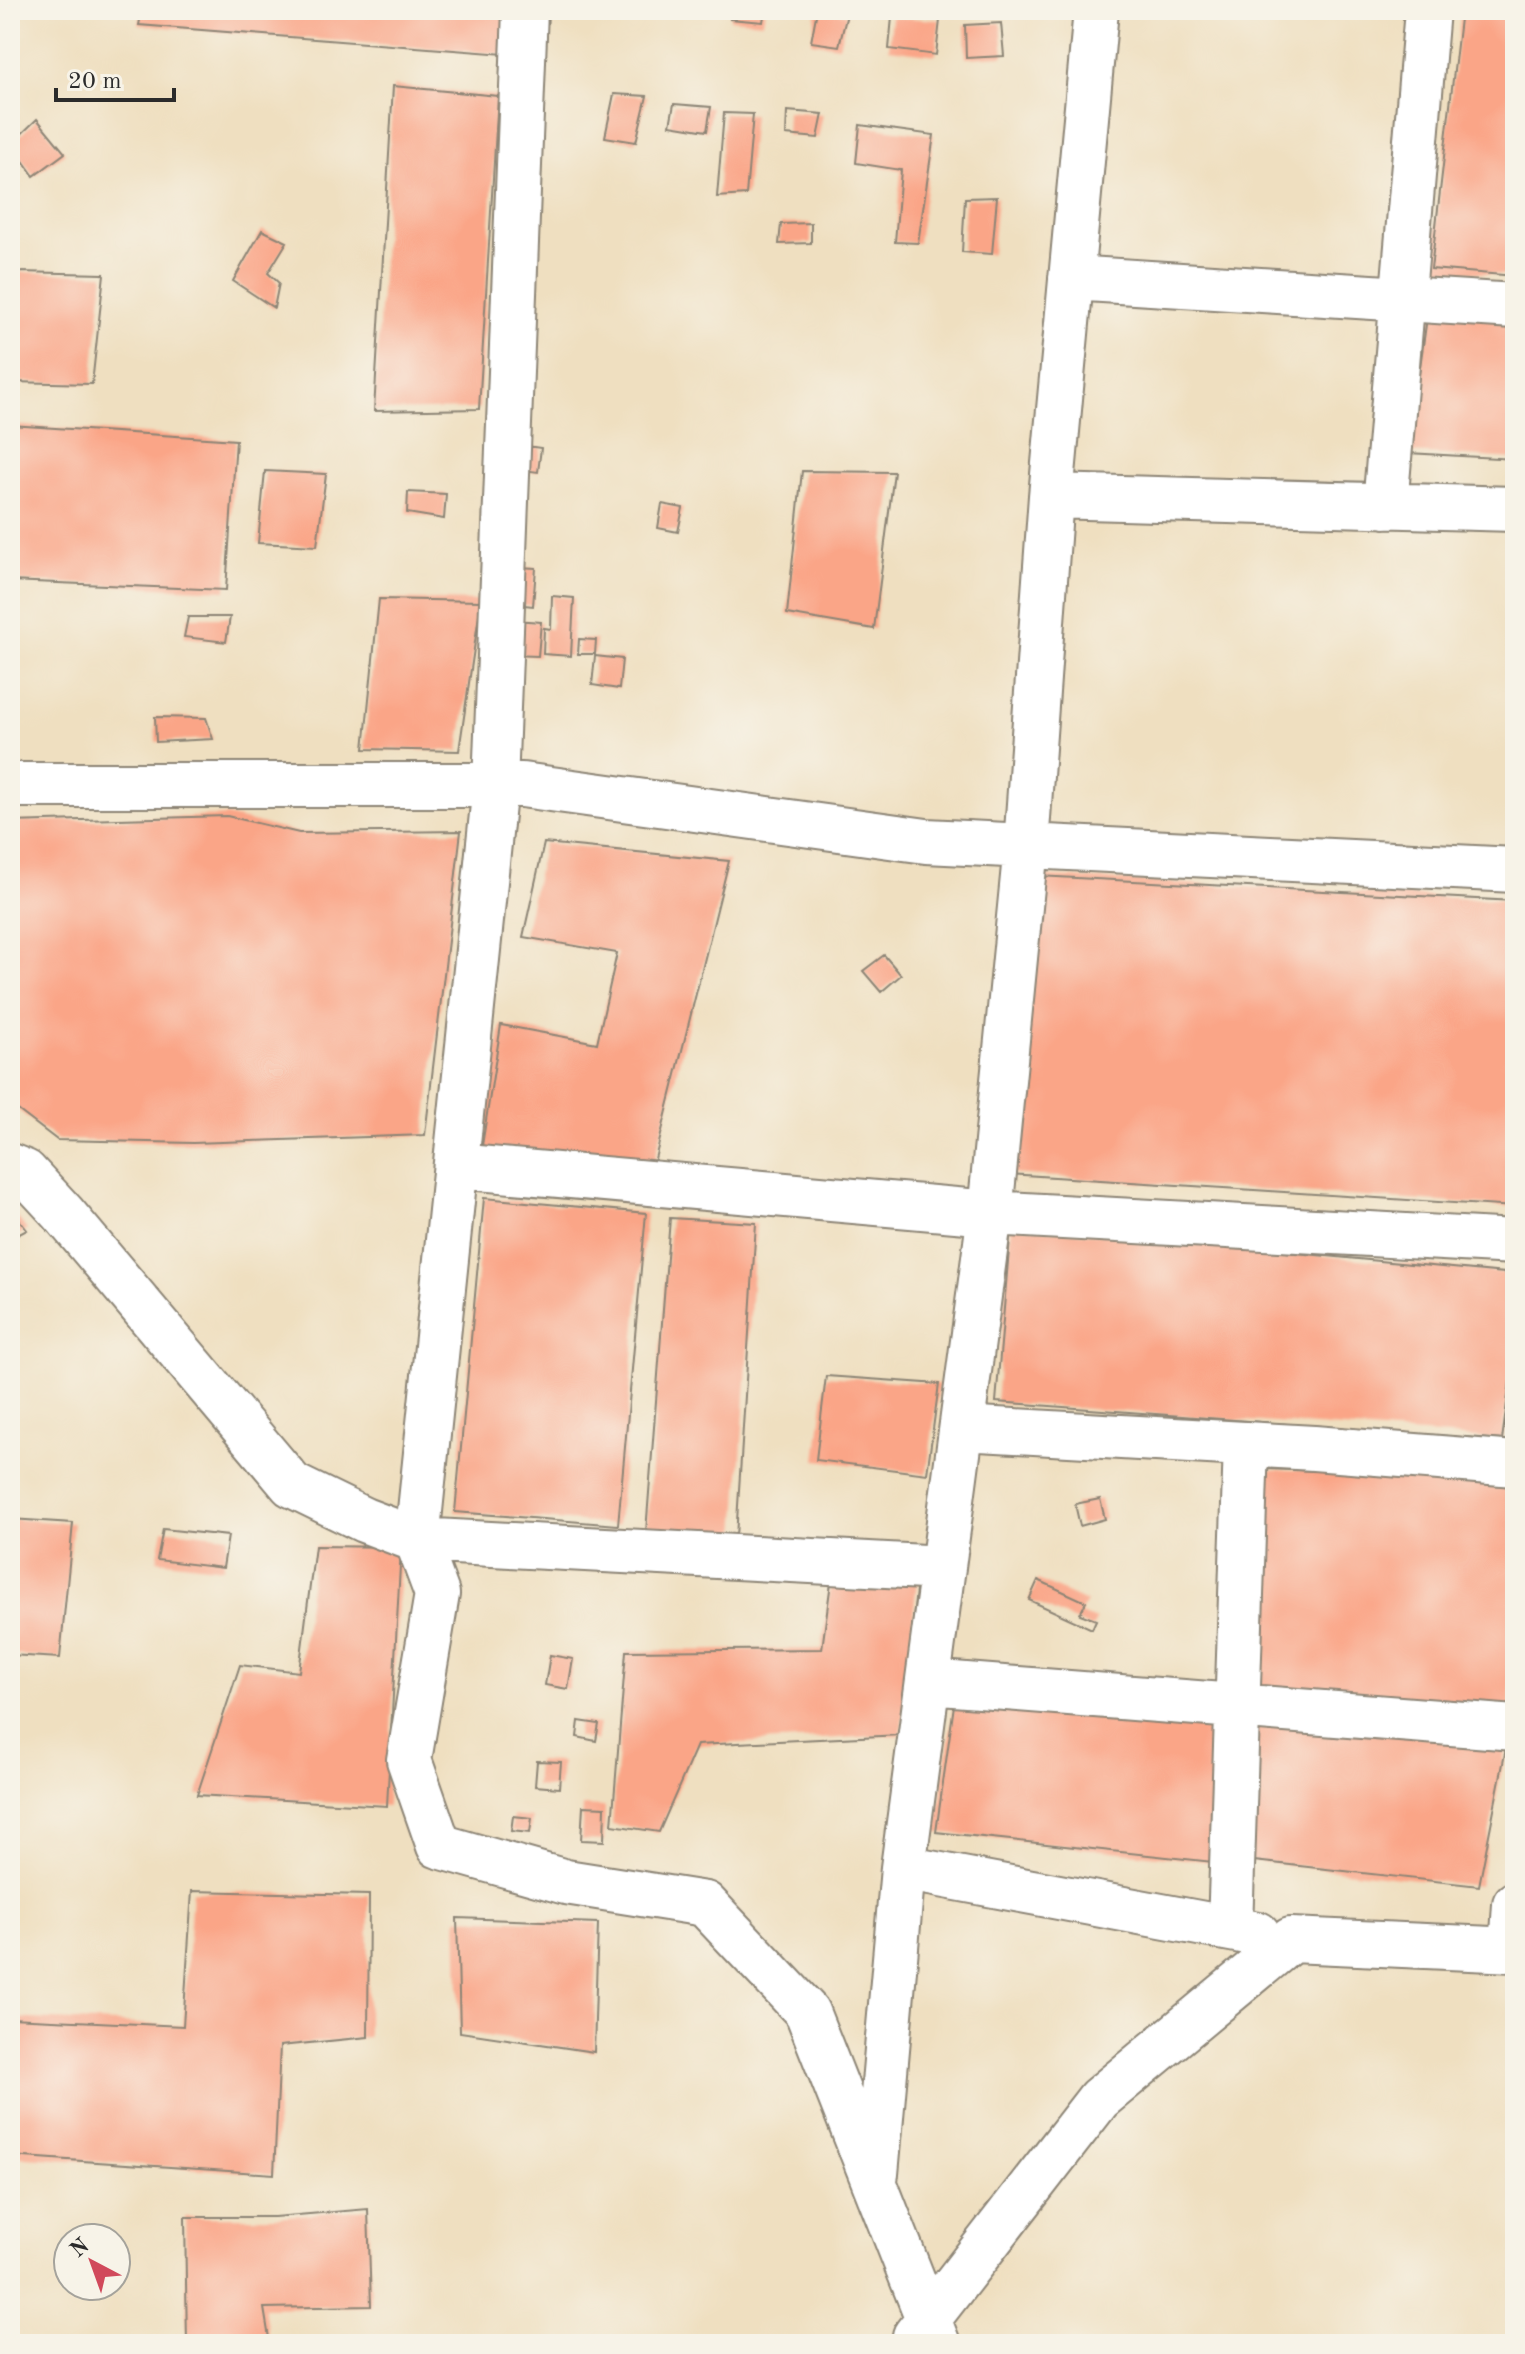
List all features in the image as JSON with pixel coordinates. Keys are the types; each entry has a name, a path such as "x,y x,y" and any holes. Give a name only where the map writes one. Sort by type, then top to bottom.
{"street":[{"path":"525,10 495,785 417,1540 437,1594 409,1760 439,1846 566,1882 705,1904 807,2012 875,2183 925,2335"},
{"path":"875,2183 903,1868 990,1213 1026,846 1051,496 1096,10"},
{"path":"1385,506 1427,10"},
{"path":"1071,278 1515,306"},
{"path":"1051,496 1515,509"},
{"path":"10,785 522,785 926,841 1515,870"},
{"path":"10,1166 25,1172 63,1213 292,1485 364,1520 417,1540 943,1568"},
{"path":"456,1166 990,1213 1515,1242"},
{"path":"962,1428 1246,1444 1515,1464"},
{"path":"1230,1928 1246,1444"},
{"path":"928,1682 1515,1728"},
{"path":"903,1868 1291,1940 1513,1950 1515,1904"},
{"path":"925,2335 1099,2099 1291,1940"}],"building":[{"path":"142,10 505,10 504,54 139,25"},
{"path":"731,10 765,10 763,22 730,19"},
{"path":"817,10 847,14 839,46 811,42"},
{"path":"1461,10 1515,10 1515,276 1431,269"},
{"path":"892,17 940,20 936,55 889,49"},
{"path":"1001,23 1004,56 966,58 965,25"},
{"path":"393,86 498,96 479,409 374,411"},
{"path":"614,94 647,96 636,142 605,137"},
{"path":"674,104 711,107 707,131 670,125"},
{"path":"787,111 823,114 818,138 786,135"},
{"path":"724,113 753,114 746,195 717,197"},
{"path":"37,119 65,153 34,176 11,144"},
{"path":"860,125 934,135 918,243 895,242 901,170 856,163"},
{"path":"997,197 992,254 962,252 965,198"},
{"path":"811,223 811,243 779,244 781,224"},
{"path":"262,230 287,242 268,273 279,283 274,308 233,281"},
{"path":"19,272 104,274 92,384 12,382"},
{"path":"1429,303 1515,308 1515,459 1408,453"},
{"path":"10,425 236,440 226,590 10,581"},
{"path":"527,446 541,448 538,472 523,470"},
{"path":"265,471 326,474 317,546 258,543"},
{"path":"802,471 894,472 874,629 787,614"},
{"path":"408,492 446,494 444,519 407,513"},
{"path":"662,504 683,508 678,532 658,528"},
{"path":"519,567 536,568 533,606 515,604"},
{"path":"552,596 574,598 571,656 543,654 544,628 551,629"},
{"path":"379,599 481,601 459,751 364,749"},
{"path":"188,617 230,617 226,642 184,637"},
{"path":"514,620 541,622 538,656 511,655"},
{"path":"579,639 596,640 595,654 578,654"},
{"path":"595,656 622,659 619,689 592,685"},
{"path":"155,717 206,718 213,739 156,742"},
{"path":"227,816 299,833 461,831 425,1135 193,1143 57,1140 10,1104 10,822"},
{"path":"544,843 729,861 653,1167 481,1152 501,1025 597,1043 617,953 523,937"},
{"path":"1038,876 1515,901 1515,1207 1009,1174"},
{"path":"884,955 901,975 881,992 863,971"},
{"path":"484,1198 646,1213 618,1525 455,1512"},
{"path":"10,1208 27,1230 10,1239"},
{"path":"670,1218 756,1223 736,1537 646,1532"},
{"path":"1011,1226 1515,1274 1515,1344 1502,1440 996,1402"},
{"path":"826,1376 939,1384 927,1474 816,1460"},
{"path":"1264,1469 1515,1478 1510,1722 1258,1706"},
{"path":"1100,1499 1105,1519 1080,1526 1075,1504"},
{"path":"10,1519 73,1523 60,1658 10,1655"},
{"path":"163,1529 228,1536 223,1568 157,1560"},
{"path":"315,1546 401,1547 387,1806 197,1795 240,1665 299,1672"},
{"path":"917,1580 901,1735 697,1745 659,1832 612,1825 626,1651 822,1649 831,1582"},
{"path":"1038,1580 1086,1602 1080,1614 1096,1620 1092,1629 1029,1600"},
{"path":"550,1655 573,1659 568,1689 545,1685"},
{"path":"954,1705 1224,1725 1222,1863 936,1832"},
{"path":"579,1721 599,1724 596,1741 577,1737"},
{"path":"1255,1724 1507,1743 1479,1886 1236,1859"},
{"path":"537,1761 561,1762 559,1788 535,1786"},
{"path":"583,1806 605,1807 604,1841 581,1840"},
{"path":"513,1816 532,1818 530,1833 511,1831"},
{"path":"192,1891 369,1895 368,2037 280,2046 274,2174 10,2156 10,2018 183,2026"},
{"path":"457,1918 598,1923 594,2052 460,2032"},
{"path":"368,2209 371,2306 264,2308 270,2344 187,2344 185,2217 274,2217"}]}
